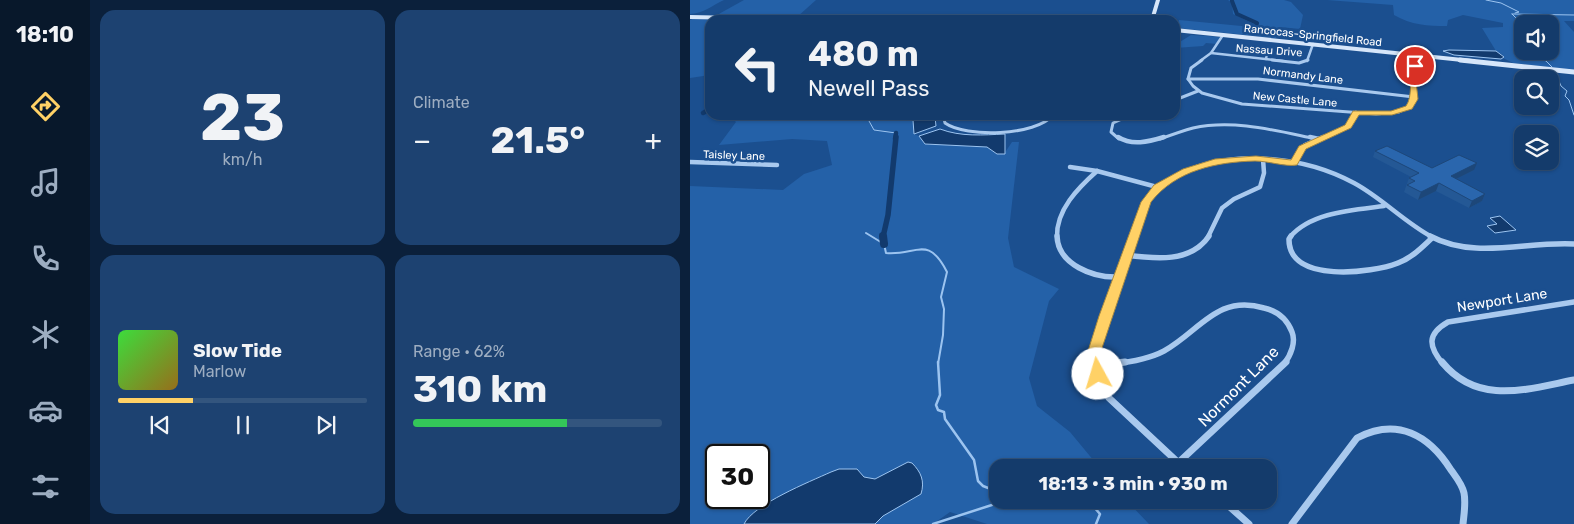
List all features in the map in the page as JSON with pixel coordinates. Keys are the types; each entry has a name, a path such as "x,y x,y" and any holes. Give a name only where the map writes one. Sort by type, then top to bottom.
{"main road":[{"path":"1154,15 1158,0"},
{"path":"690,17 705,17"},
{"name":"Rancocas-Springfield Road","path":"1180,31 1574,72"}],"street":[{"path":"1180,98 1198,91 1188,79 1191,68 1211,54 1223,35"},
{"name":"Nassau Drive","path":"1211,54 1299,63 1308,61 1313,44"},
{"path":"1266,59 1268,53"},
{"path":"1412,55 1415,66 1413,81 1414,97"},
{"name":"Normandy Lane","path":"1188,79 1258,79 1414,97"},
{"name":"New Castle Lane","path":"1198,91 1216,98 1241,103 1386,114 1402,111 1412,106 1414,97"},
{"path":"1294,163 1302,148 1348,126 1356,112"},
{"path":"945,120 945,123 950,127 966,132 1033,127 1050,120"},
{"path":"1120,120 1113,123 1110,129 1112,134 1122,140 1142,142 1192,128 1221,126 1252,128 1319,139"},
{"path":"1175,459 1110,398 1098,374 1095,351 1118,278 1146,202 1158,187 1179,174 1207,164 1239,159 1263,159 1294,163 1324,170 1347,179 1360,186 1384,206 1432,238 1455,246 1485,250 1547,243 1574,244"},
{"path":"1126,255 1172,258 1185,255 1200,246 1212,231 1223,207 1233,200 1257,190 1263,183 1265,176 1263,159"},
{"name":"Taisley Lane","path":"690,162 776,165"},
{"path":"1070,167 1097,171 1158,187"},
{"path":"1097,171 1078,188 1063,209 1057,227 1058,247 1070,263 1083,271 1102,277 1118,278"},
{"path":"1384,206 1344,212 1301,227 1293,232 1289,239 1291,251 1304,263 1316,268 1338,273 1351,272 1394,264 1409,258 1432,238"},
{"name":"Newport Lane","path":"1574,302 1448,322 1436,328 1431,338 1433,351 1443,365 1459,378 1478,388 1506,392 1574,380"},
{"name":"Normont Lane","path":"1096,365 1153,356 1166,350 1219,311 1231,306 1244,304 1266,309 1290,325 1293,331 1294,344 1286,362 1181,459"},
{"path":"1292,524 1358,438 1369,431 1385,429 1416,436 1441,454 1460,483 1464,494 1463,524"},
{"path":"1232,509 1249,524"}],"shaded area":[{"path":"690,0 724,0 703,11 690,14"},
{"path":"744,0 816,0 799,15 717,15"},
{"path":"1228,0 1284,0 1291,2 1303,15 1300,29 1280,27 1276,38 1180,28 1180,20 1252,27 1254,24 1233,14 1232,3"},
{"path":"1327,0 1574,0 1574,21 1564,21 1574,32 1574,70 1513,63 1503,58 1503,55 1496,51 1482,28 1503,27 1503,23 1463,15 1448,20 1447,26 1433,26 1407,21 1394,15 1393,5"},
{"path":"705,19 705,76 690,78 690,20"},
{"path":"1191,35 1221,37 1217,44 1206,43 1203,46 1180,48 1180,42"},
{"path":"1443,51 1496,51 1504,57 1501,59 1454,55"},
{"path":"734,120 917,120 914,134 919,136 925,144 987,147 997,154 1004,154 1012,142 1019,142 1008,238 1014,267 1059,289 1049,301 1029,378 1037,406 1070,432 1092,459 989,459 989,509 1135,509 1149,524 987,524 950,512 933,524 690,524 690,186 783,190 804,174 832,165 827,141 792,139 719,145 736,122"},
{"path":"913,120 935,120 936,126 914,134"},
{"path":"940,129 964,134 1005,134 1005,154 997,154 987,147 925,144 919,136"},
{"path":"1500,216 1516,230 1495,233 1487,226 1497,224 1490,218"},
{"path":"908,462 912,463 920,473 923,485 921,494 883,516 875,524 744,524 759,509 770,509 770,501 839,469 857,469 864,477 875,479"}],"building":[{"path":"1387,146 1432,168 1459,155 1477,163 1451,176 1485,194 1472,201 1439,183 1421,192 1407,185 1415,181 1409,178 1419,173 1375,151"}],"waterway":[{"path":"1486,0 1501,3 1519,12 1515,13"},
{"path":"1232,1 1237,14 1257,23 1256,27"},
{"path":"1514,16 1512,14 1574,15"},
{"path":"1544,60 1552,67"},
{"path":"1559,81 1561,86 1567,91 1565,96 1569,100 1574,115"},
{"path":"869,120 874,130 896,133"},
{"path":"895,139 896,133"},
{"path":"883,237 888,215 896,137"},
{"path":"866,233 884,244 886,253 921,249 934,253 947,272 941,297 944,309 943,335 938,363"},
{"path":"883,237 884,244"},
{"path":"938,363 940,395 936,405 938,410 944,412 945,419 974,460 978,481 989,488"},
{"path":"933,524 989,506"},
{"path":"1096,509 1100,514 1096,524"}],"route":[{"path":"1098,374 1094,358 1105,316 1146,202 1158,187 1186,170 1215,162 1256,159 1294,163 1302,148 1348,126 1356,112 1392,113 1412,106 1415,99 1413,89 1415,66"}]}
